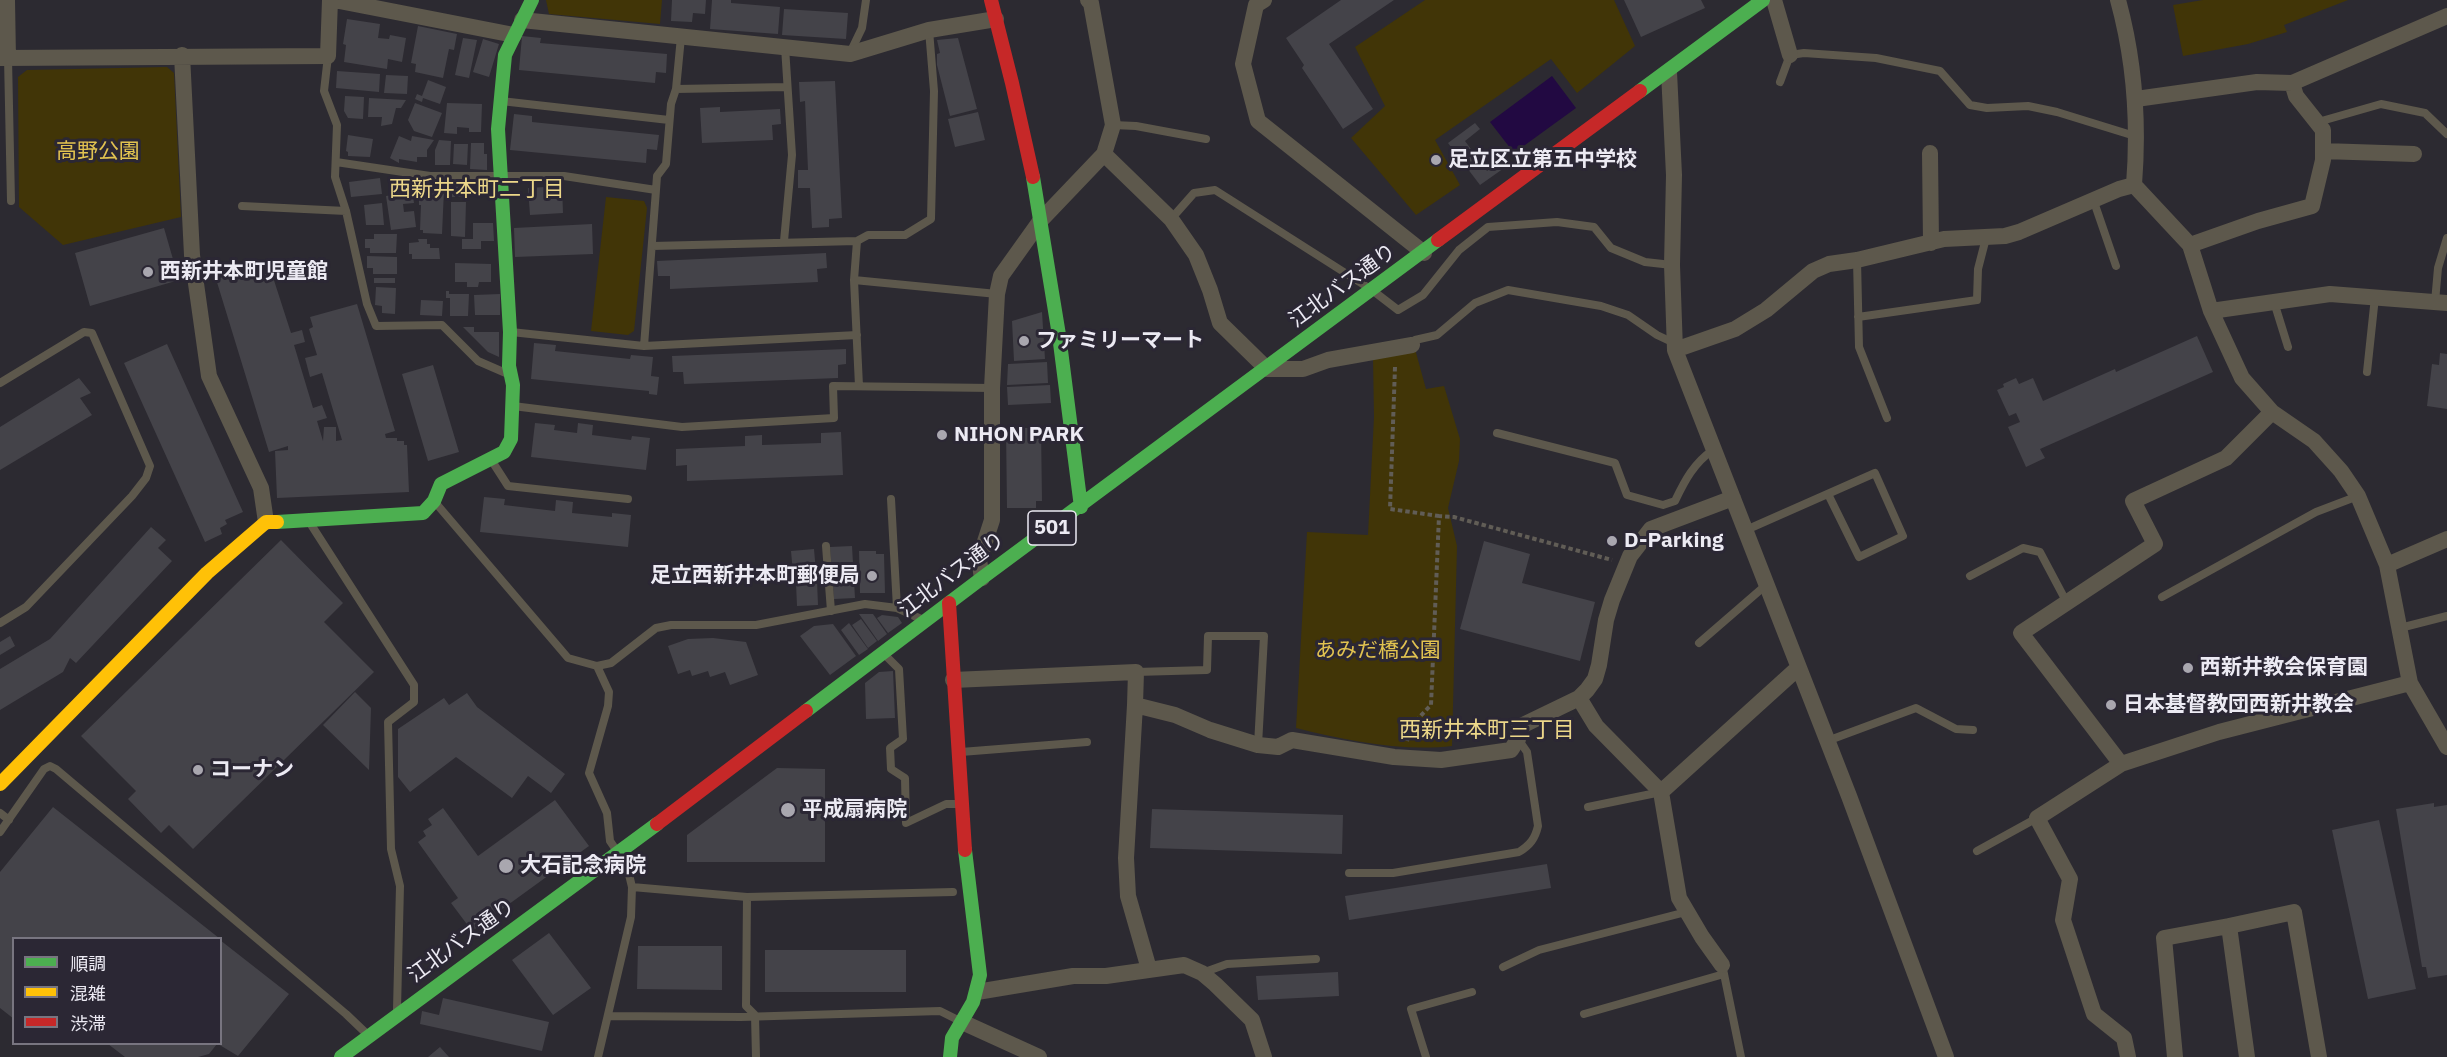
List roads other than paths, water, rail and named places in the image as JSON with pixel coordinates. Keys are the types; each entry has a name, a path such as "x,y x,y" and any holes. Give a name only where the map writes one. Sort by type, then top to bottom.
{"street":[{"path":"8,0 4,58 182,55 328,56 332,0 518,27 681,37 850,54 929,30 996,19"},
{"path":"0,784 207,573 266,522 423,513 434,501 441,484 504,452 512,439 512,375 509,366 510,332 498,129 505,55 532,0"},
{"path":"991,0 1041,220 1081,507"},
{"path":"982,578 979,560 992,520 992,388 997,294 1001,276 1041,220 1104,154 1113,125 1088,0"},
{"path":"1264,0 1256,5 1243,64 1258,121 1424,253"},
{"name":"江北バス通り","path":"341,1057 619,853 982,578 1081,507 1763,0"},
{"path":"1774,0 1790,55"},
{"path":"2118,0 2128,34 2136,99 2138,137 2134,185 2190,245 2211,311 2242,378 2272,412 2314,441 2341,471 2358,496 2387,565 2410,683 2447,747"},
{"path":"2136,99 2257,82 2292,83 2447,16"},
{"path":"182,55 192,255 209,376 261,488 266,522"},
{"path":"1668,72 1674,175 1672,265 1675,347 1946,1057"},
{"path":"2190,245 2258,221 2312,206 2323,160 2323,130 2296,96 2292,83"},
{"path":"2323,151 2414,154"},
{"path":"1930,153 1930,243"},
{"path":"1104,154 1171,219 1196,255 1220,323 1267,369 1303,369 1328,360 1403,347"},
{"path":"1675,347 1736,329 1766,310 1813,271 1829,264 1857,260 1944,239 1986,238 2019,232 2093,199 2134,185"},
{"path":"2211,311 2330,294 2441,302"},
{"path":"2121,764 2021,633 2155,544 2133,501 2226,458 2272,412"},
{"path":"1135,705 1258,745 1278,747 1292,740 1394,757 1441,760 1511,750 1518,739 1519,727 1579,698 1594,679 1602,651 1611,600 1630,556 1651,529 1733,498"},
{"path":"2387,565 2447,539"},
{"path":"949,603 962,804 980,975 977,993 950,1040 948,1046 950,1057"},
{"path":"1661,792 1798,668"},
{"path":"953,680 1136,672 1126,858 1128,896 1149,969"},
{"path":"2128,1057 2124,1038 2094,1014 2063,920 2070,879 2037,818 2121,764 2219,732 2410,683"},
{"path":"1579,698 1596,726 1661,792 1679,898 1723,969"},
{"path":"2175,1057 2164,938 2294,912 2319,1057"},
{"path":"2229,926 2247,1057"},
{"path":"977,993 1073,976 1106,976 1184,965 1202,973 1252,1020 1264,1057"},
{"path":"962,1022 1040,1057"}],"lane":[{"path":"850,54 862,28 866,0"},
{"path":"652,246 857,241 868,234 905,235 931,219 934,91 929,30"},
{"path":"644,346 657,176 666,164 669,120 676,89 681,37"},
{"path":"784,241 792,155 785,47"},
{"path":"1780,82 1790,55 1804,52 1876,58 1940,71 1970,105 1987,108 2028,106 2138,137"},
{"path":"328,56 324,91 337,124 335,177 346,211 367,304 376,326 442,325 478,360 512,375"},
{"path":"4,58 11,201"},
{"path":"676,89 787,87"},
{"path":"500,101 669,120"},
{"path":"2318,122 2381,104 2425,113 2447,134"},
{"path":"1113,125 1136,126 1206,139"},
{"path":"336,162 430,176 564,176 656,190"},
{"path":"1171,219 1194,194 1215,190 1372,290 1398,310 1423,295 1459,250 1488,227 1557,222 1594,227 1611,248 1645,262 1672,265"},
{"path":"2093,199 2116,266"},
{"path":"242,206 346,211"},
{"path":"1858,317 1977,300 1978,269 1986,238"},
{"path":"2441,302 2438,268 2447,238"},
{"path":"857,241 854,280 859,386"},
{"path":"1857,260 1859,347 1887,418"},
{"path":"854,280 997,294"},
{"path":"1403,347 1415,340 1437,335 1475,303 1508,290 1601,306 1628,315 1675,347"},
{"path":"2367,372 2375,297"},
{"path":"2274,302 2288,347"},
{"path":"0,383 84,332 92,333 150,466 146,478 132,496 26,607 0,623"},
{"path":"510,332 644,346 857,335"},
{"path":"512,406 682,427 834,418 833,386 992,388"},
{"path":"1497,433 1615,463 1627,495 1663,505 1675,501 1687,476 1701,458 1713,450"},
{"path":"490,458 508,486 628,499"},
{"path":"1746,530 1875,473 1903,536 1858,557 1828,494"},
{"path":"2162,597 2316,512 2358,496"},
{"path":"891,499 897,608"},
{"path":"434,501 568,658 597,666 611,663 656,628 671,625 756,625 865,604 897,608 926,621"},
{"path":"1671,503 1676,520"},
{"path":"309,521 414,685 414,702 388,722 391,849 400,886 401,941 397,1015"},
{"path":"826,546 831,611"},
{"path":"1970,576 2023,548 2040,552 2066,601"},
{"path":"1699,644 1766,585"},
{"path":"2400,628 2447,616"},
{"path":"1136,672 1207,670 1208,636 1264,636 1258,745"},
{"path":"884,653 899,669 903,739 890,748 891,769 904,778 906,823 946,804 962,804"},
{"path":"597,666 609,693 608,706 589,773 607,813 610,841 627,867 632,887 631,917 598,1057"},
{"path":"1827,741 1916,708 1956,729 1973,730"},
{"path":"1349,873 1393,873 1519,852 1529,846 1536,837 1538,826 1527,752 1518,739"},
{"path":"960,752 1088,742"},
{"path":"0,832 44,769 50,766 56,769 337,1007 368,1036"},
{"path":"1588,807 1661,792"},
{"path":"0,813 9,820"},
{"path":"1977,851 2037,818"},
{"path":"632,887 747,897 953,892"},
{"path":"747,897 746,1006 755,1015 756,1057"},
{"path":"1503,967 1539,950 1686,912"},
{"path":"1202,973 1227,964 1316,959"},
{"path":"1584,1014 1723,969 1741,1057"},
{"path":"1426,1057 1411,1009 1472,992"},
{"path":"609,1016 741,1017 940,1011 962,1022"}],"place":[{"name":"足立区立第五中学校","path":"1436,160"},
{"name":"西新井本町児童館","path":"148,272"},
{"name":"ファミリーマート","path":"1024,341"},
{"name":"NIHON PARK","path":"942,435"},
{"name":"D-Parking","path":"1612,541"},
{"name":"足立西新井本町郵便局","path":"872,576"},
{"name":"西新井教会保育園","path":"2188,668"},
{"name":"日本基督教団西新井教会","path":"2111,705"},
{"name":"コーナン","path":"198,770"},
{"name":"平成扇病院","path":"788,810"},
{"name":"大石記念病院","path":"506,866"}],"district":[{"name":"西新井本町二丁目","path":"477,190"},
{"name":"西新井本町三丁目","path":"1487,731"}],"park label":[{"name":"高野公園","path":"98,152"},
{"name":"あみだ橋公園","path":"1378,651"}]}
